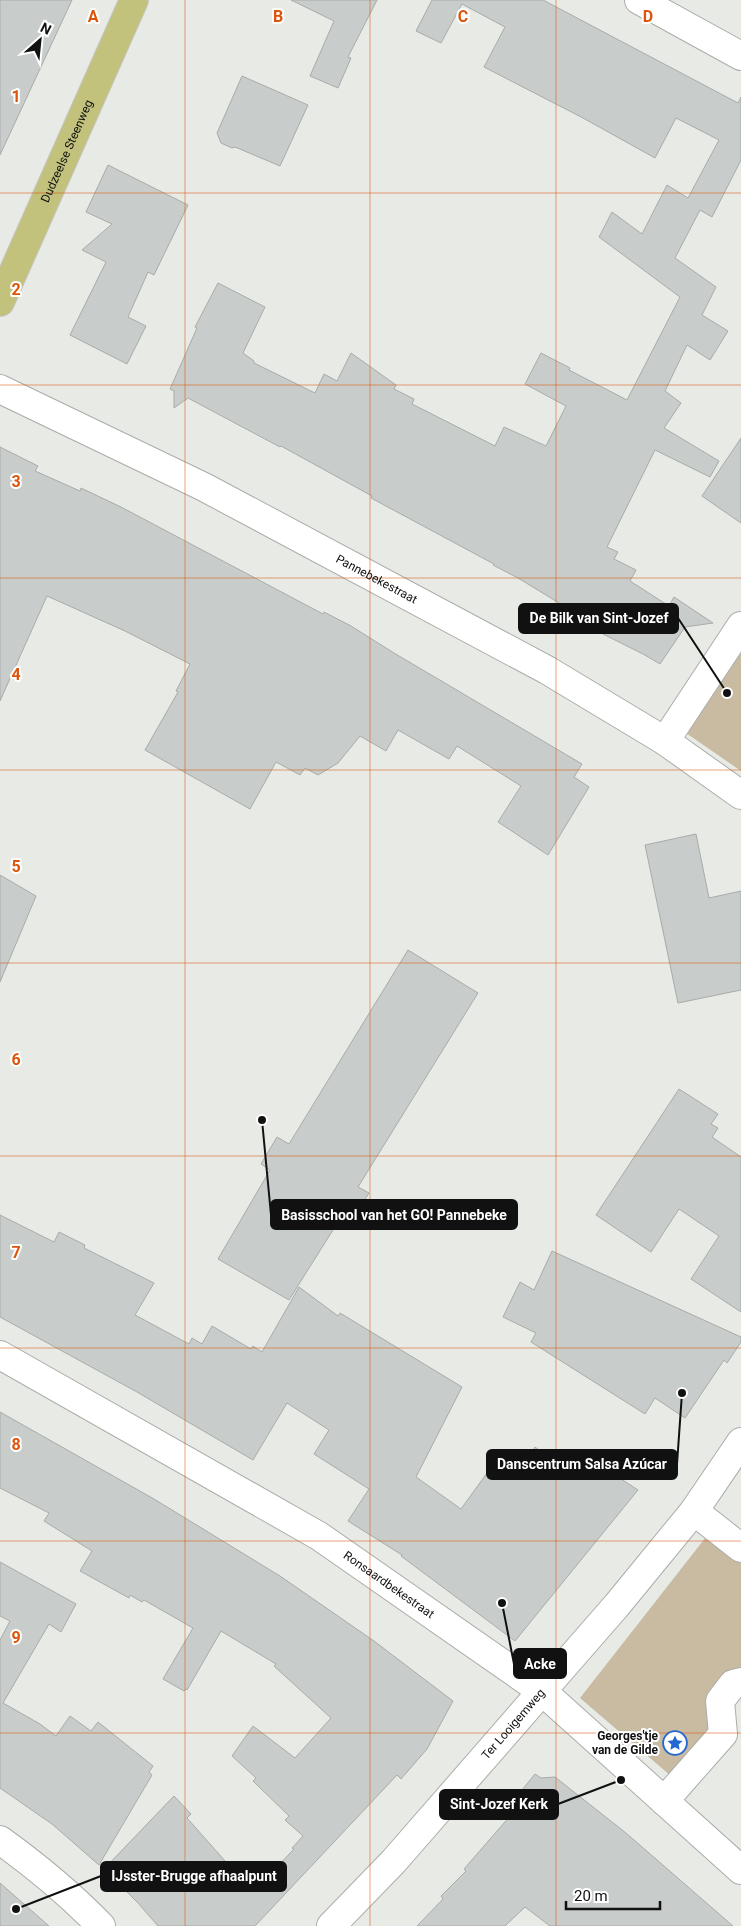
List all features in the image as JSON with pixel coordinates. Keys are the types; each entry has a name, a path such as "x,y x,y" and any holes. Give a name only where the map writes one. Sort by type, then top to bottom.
{"main road":[{"name":"Dudzeelse Steenweg","path":"0,302 134,0"}],"street":[{"path":"639,0 741,56"},
{"name":"Pannebekestraat","path":"0,389 204,487 547,670 665,741 741,795"},
{"path":"665,741 741,626"},
{"name":"Ronsaardbekestraat","path":"0,1354 319,1536 543,1692 741,1870"},
{"name":"Ter Looigemweg","path":"330,1926 394,1861 632,1588 694,1511 741,1442"},
{"path":"694,1511 741,1548"},
{"path":"664,1801 723,1734 720,1701 733,1684 741,1682"},
{"path":"0,1840 34,1865 82,1906 101,1926"}],"shaded area":[{"path":"741,653 741,771 686,733"},
{"path":"706,1537 741,1563 741,1686 671,1776 580,1698"}],"building":[{"path":"0,0 72,0 0,155"},
{"path":"291,0 377,0 348,57 351,58 338,88 310,76 334,21"},
{"path":"432,0 543,0 738,103 741,97 741,160 712,217 700,210 675,258 716,287 702,315 728,331 710,360 687,345 665,391 681,403 664,428 719,461 710,477 655,450 607,547 618,552 614,559 636,570 630,581 669,606 674,597 713,623 685,627 660,664 603,634 605,631 494,564 371,498 372,496 281,446 188,398 174,408 174,391 170,389 197,328 195,327 218,283 265,307 243,353 254,363 315,393 324,374 337,381 351,353 396,385 394,389 414,399 412,404 495,446 504,427 546,446 566,406 525,384 541,353 627,400 680,297 599,237 612,212 642,234 667,185 688,198 719,140 676,118 655,158 484,67 505,27 462,4 441,43 416,31"},
{"path":"242,76 308,105 280,166 221,143 217,133"},
{"path":"108,165 188,205 154,275 148,272 128,317 146,326 127,364 70,335 106,262 82,250 112,224 86,212"},
{"path":"741,438 741,523 702,496"},
{"path":"0,447 38,466 35,471 80,491 81,488 121,507 323,614 324,612 351,626 582,764 574,777 589,787 548,855 498,822 521,786 457,746 449,759 398,730 386,751 360,736 338,763 318,775 305,768 300,775 276,762 250,809 145,750 178,692 176,691 190,664 125,631 47,596 0,701"},
{"path":"696,834 709,898 741,891 741,990 678,1003 645,845"},
{"path":"0,875 36,896 0,982"},
{"path":"408,950 478,993 358,1187 369,1193 352,1220 343,1214 289,1300 218,1259 270,1170 261,1164 277,1137 289,1144"},
{"path":"679,1089 718,1114 711,1124 718,1128 712,1137 741,1157 741,1312 691,1279 719,1236 679,1209 651,1252 596,1215"},
{"path":"0,1215 54,1242 59,1232 85,1245 84,1248 154,1283 135,1315 189,1344 192,1338 202,1344 212,1326 251,1349 253,1346 262,1352 299,1287 338,1316 340,1313 462,1387 416,1477 461,1509 500,1455 520,1470 535,1447 556,1463 563,1451 598,1475 604,1468 638,1490 515,1641 402,1555 348,1521 369,1489 314,1454 329,1430 287,1403 253,1460 137,1392 0,1317"},
{"path":"552,1251 741,1337 741,1342 727,1363 724,1360 685,1418 655,1398 645,1414 531,1342 536,1333 503,1317 520,1282 534,1290"},
{"path":"0,1412 154,1499 280,1576 374,1641 453,1701 427,1749 401,1779 397,1775 255,1926 158,1926 104,1869 174,1796 191,1814 187,1818 241,1879 244,1877 256,1889 294,1849 292,1848 303,1836 285,1820 289,1816 253,1781 256,1778 232,1756 253,1726 295,1758 331,1718 274,1666 276,1664 221,1631 187,1690 184,1691 163,1679 193,1628 144,1600 142,1602 130,1595 129,1598 80,1571 92,1551 44,1521 49,1513 0,1488"},
{"path":"0,1562 76,1604 61,1632 49,1624 3,1703 40,1724 56,1736 70,1716 91,1731 98,1722 153,1766 149,1772 152,1775 99,1865 52,1824 0,1788 0,1640 10,1621 0,1616"},
{"path":"535,1774 541,1778 555,1777 626,1833 733,1926 550,1926 525,1907 505,1926 417,1926 443,1899 441,1896 466,1871 464,1869 524,1800 518,1795"},
{"path":"0,1883 49,1926 0,1926"}],"place":[{"name":"De Bilk van Sint-Jozef","path":"727,693"},
{"name":"Basisschool van het GO! Pannebeke","path":"262,1120"},
{"name":"Danscentrum Salsa Azúcar","path":"682,1393"},
{"name":"Acke","path":"502,1603"},
{"name":"Georges'tje van de Gilde","path":"675,1743"},
{"name":"Sint-Jozef Kerk","path":"621,1780"},
{"name":"IJsster-Brugge afhaalpunt","path":"16,1909"}]}
